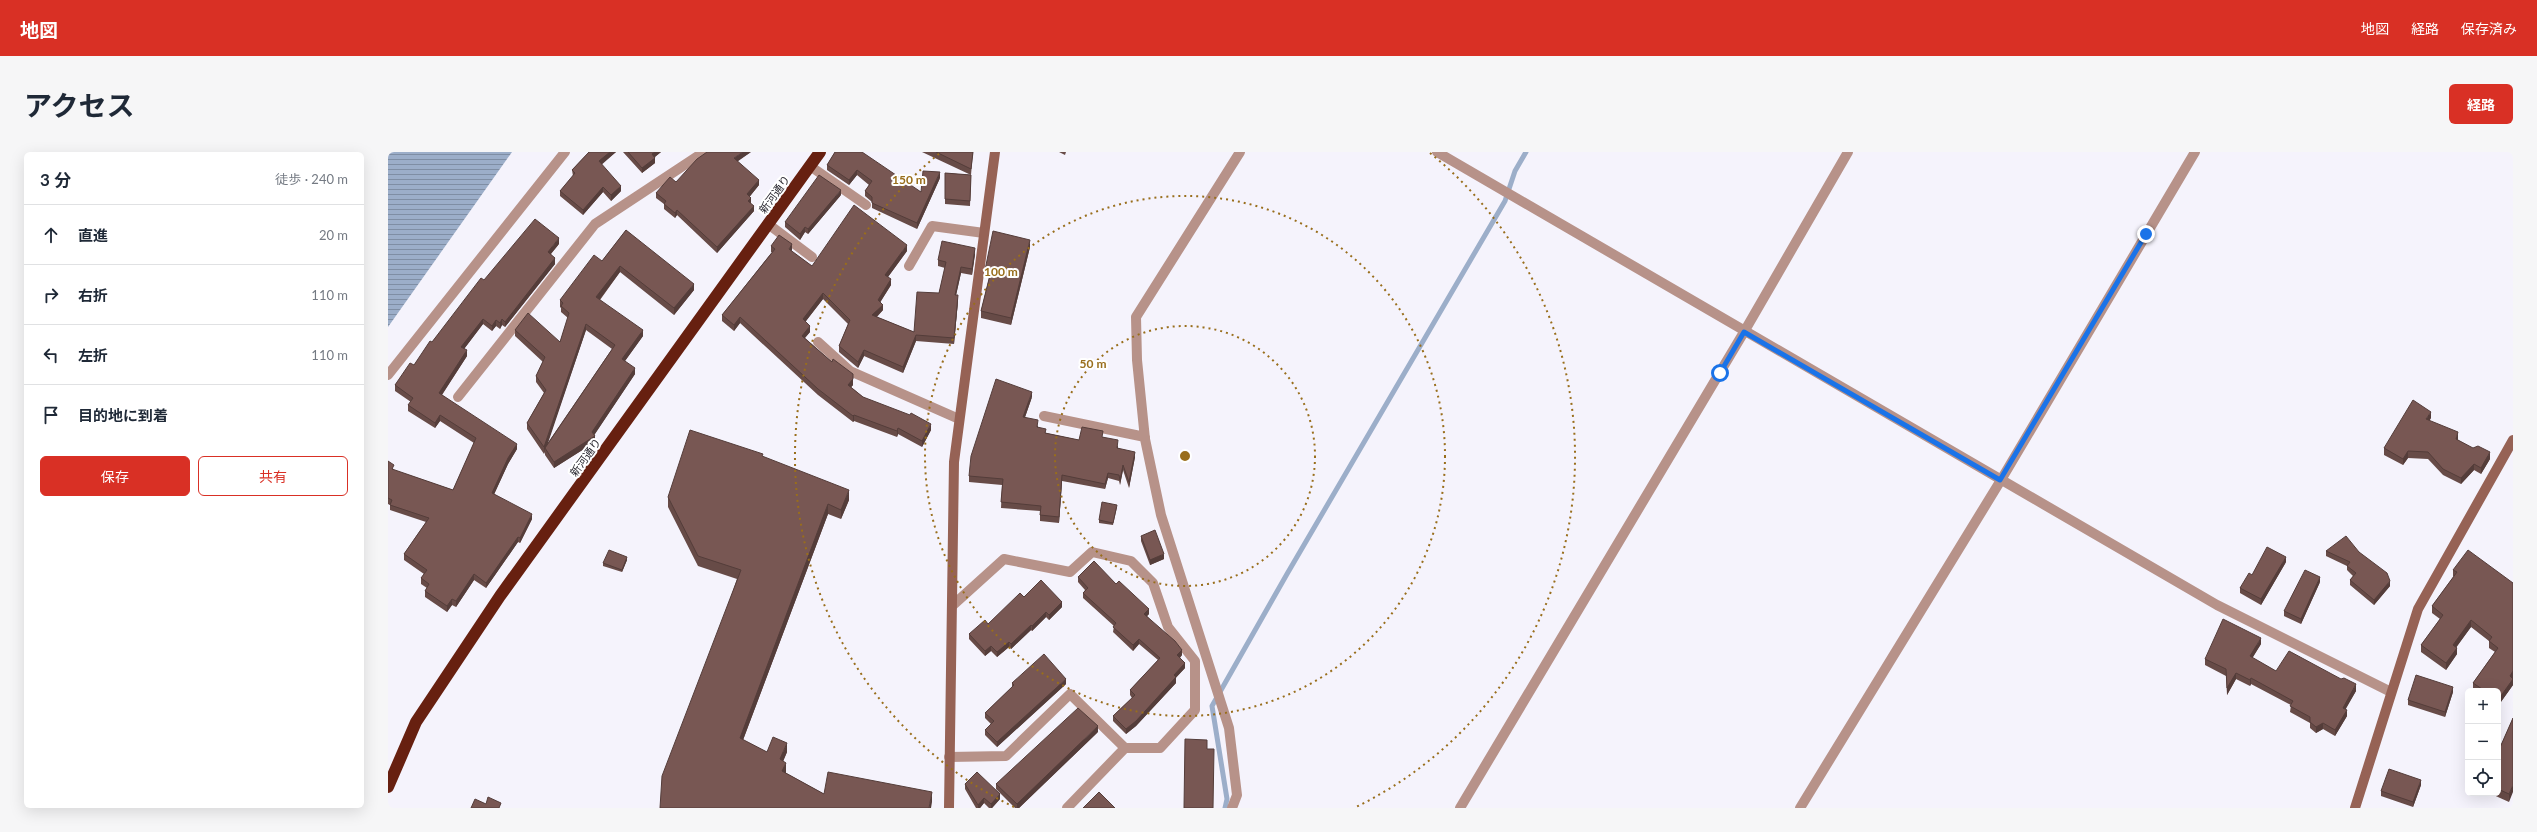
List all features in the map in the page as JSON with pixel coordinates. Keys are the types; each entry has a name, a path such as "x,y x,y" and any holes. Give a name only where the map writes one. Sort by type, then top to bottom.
{"highway":[{"name":"新河通り","path":"388,787 416,722 500,596 820,152"}],"street":[{"path":"388,375 565,152"},
{"path":"458,397 595,224 704,152"},
{"path":"949,808 954,462 995,152"},
{"path":"1232,808 1237,795 1229,728 1161,515 1145,437 1137,360 1136,317 1240,152"},
{"path":"1437,152 1744,332 2217,605 2391,692"},
{"path":"1460,808 1744,332 1848,152"},
{"path":"1800,808 2000,480 2195,152"},
{"path":"810,166 866,205"},
{"path":"768,224 812,257"},
{"path":"910,266 932,226 984,233"},
{"path":"818,342 850,371 959,419"},
{"path":"1044,416 1145,437"},
{"path":"2355,808 2418,609 2513,440"},
{"path":"949,757 1006,756 1070,694 1125,748 1160,748 1195,710 1195,661 1168,627 1153,583 1131,561 1092,552 1070,572 1004,559 952,606"},
{"path":"1067,808 1125,748"}],"water":[{"path":"388,152 512,152 388,327"}],"building":[{"path":"589,152 610,152 599,161 621,186 611,195 603,187 583,210 560,191 575,173 572,170"},
{"path":"628,152 655,152 652,154 655,158 642,168"},
{"path":"707,152 743,152 734,158 759,180 747,194 751,198 748,201 754,206 717,247 677,210 675,213 664,204 666,201 656,193 670,177 676,182 697,159"},
{"path":"835,152 862,152 921,192 923,171 940,172 917,223 872,203 872,197 865,191 872,181 857,170 849,180 827,165"},
{"path":"936,152 973,152 971,169"},
{"path":"945,173 971,175 970,201 945,199"},
{"path":"819,175 841,190 808,229 805,227 800,234 785,222"},
{"path":"854,205 907,245 885,275 891,279 878,300 883,305 872,315 914,332 917,292 939,293 946,262 938,260 942,241 975,248 972,269 961,267 955,295 958,295 954,338 916,335 903,367 864,350 858,362 839,346 850,320 823,293 803,319 810,326 802,336 832,362 833,359 853,374 853,379 848,385 863,397 910,415 911,413 931,424 922,441 898,428 897,431 854,415 853,416 818,389 740,317 734,325 722,315 775,249 771,246 779,235 792,244 789,249 812,266"},
{"path":"535,219 559,238 548,252 555,258 505,322 502,319 500,323 496,320 492,326 483,319 461,347 467,350 439,393 517,444 508,458 492,493 532,514 520,538 518,537 486,583 474,574 456,601 452,599 447,606 425,591 429,584 421,578 427,570 404,554 429,518 390,505 392,500 388,498 388,461 394,465 392,469 453,490 476,438 440,415 435,423 408,405 413,398 395,385 410,363 414,365 430,341 432,342 481,278 484,280"},
{"path":"626,230 694,284 674,308 620,266 596,297 643,330 622,359 635,368 592,432 595,436 554,462 545,448 615,345 586,324 544,447 527,423 546,390 536,376 545,357 515,330 528,313 560,342 569,313 561,306 563,303 560,300 594,255 602,261"},
{"path":"993,231 1030,240 1011,318 981,311 991,271 985,270"},
{"path":"996,379 1032,392 1023,417 1038,420 1037,427 1046,429 1045,433 1079,440 1082,427 1103,431 1102,437 1118,440 1117,448 1135,452 1129,482 1123,465 1120,480 1119,475 1108,473 1105,484 1062,475 1059,517 1040,515 1041,506 1001,502 1003,479 969,476 971,456"},
{"path":"2413,400 2431,412 2426,419 2458,432 2456,439 2473,448 2478,446 2490,452 2481,468 2474,464 2461,478 2443,469 2428,452 2408,451 2403,459 2384,448"},
{"path":"690,430 763,454 762,456 849,490 841,510 828,504 740,738 767,752 773,737 787,743 780,759 786,763 782,771 824,794 828,772 932,792 929,808 660,808 662,776 741,570 698,556 668,497"},
{"path":"1102,502 1117,505 1113,523 1099,520"},
{"path":"1155,530 1164,554 1150,560 1141,536"},
{"path":"2346,536 2359,552 2387,573 2390,581 2374,600 2350,580 2356,573 2347,566 2350,562 2326,551"},
{"path":"2267,547 2286,557 2261,599 2240,588 2249,573 2252,575"},
{"path":"609,550 627,557 622,570 603,563"},
{"path":"2468,550 2513,583 2513,671 2510,676 2513,679 2501,696 2501,688 2480,688 2473,683 2498,648 2489,641 2492,637 2471,620 2453,645 2457,648 2446,663 2421,645 2443,615 2432,606 2457,572 2453,570"},
{"path":"1094,561 1116,584 1119,581 1149,609 1144,614 1175,641 1182,650 1177,655 1185,663 1174,675 1176,677 1136,721 1126,729 1113,716 1135,695 1130,690 1160,658 1139,639 1133,645 1113,627 1116,623 1083,593 1088,588 1078,577"},
{"path":"2305,570 2320,577 2301,619 2284,611"},
{"path":"1041,580 1062,602 1049,615 1046,612 1011,644 1009,642 997,652 991,646 985,651 969,634 985,620 988,624 1020,593 1024,597"},
{"path":"2223,619 2261,638 2250,656 2276,671 2289,651 2341,679 2344,678 2356,684 2343,708 2347,710 2335,730 2323,723 2316,727 2310,722 2310,717 2290,706 2293,701 2251,678 2250,680 2236,673 2227,688 2226,669 2205,659"},
{"path":"1044,654 1066,679 997,742 985,730 994,721 985,713 1014,685 1012,683"},
{"path":"2416,675 2453,687 2445,712 2408,700"},
{"path":"1078,708 1098,726 1017,804 996,784"},
{"path":"2513,718 2513,785 2509,794 2501,790 2501,745"},
{"path":"1185,739 1207,740 1207,749 1214,749 1213,808 1184,808"},
{"path":"2389,769 2421,780 2413,802 2381,791"},
{"path":"977,772 1000,794 991,804 984,798 978,805 965,784"},
{"path":"1099,792 1115,808 1083,808"},
{"path":"488,797 501,803 499,808 471,808 475,799 486,804"}],"waterway":[{"path":"1225,808 1227,799 1212,706 1287,574 1505,201 1515,171 1526,152"}],"route":[{"path":"1720,373 1744,332 2000,480 2146,234"}]}
